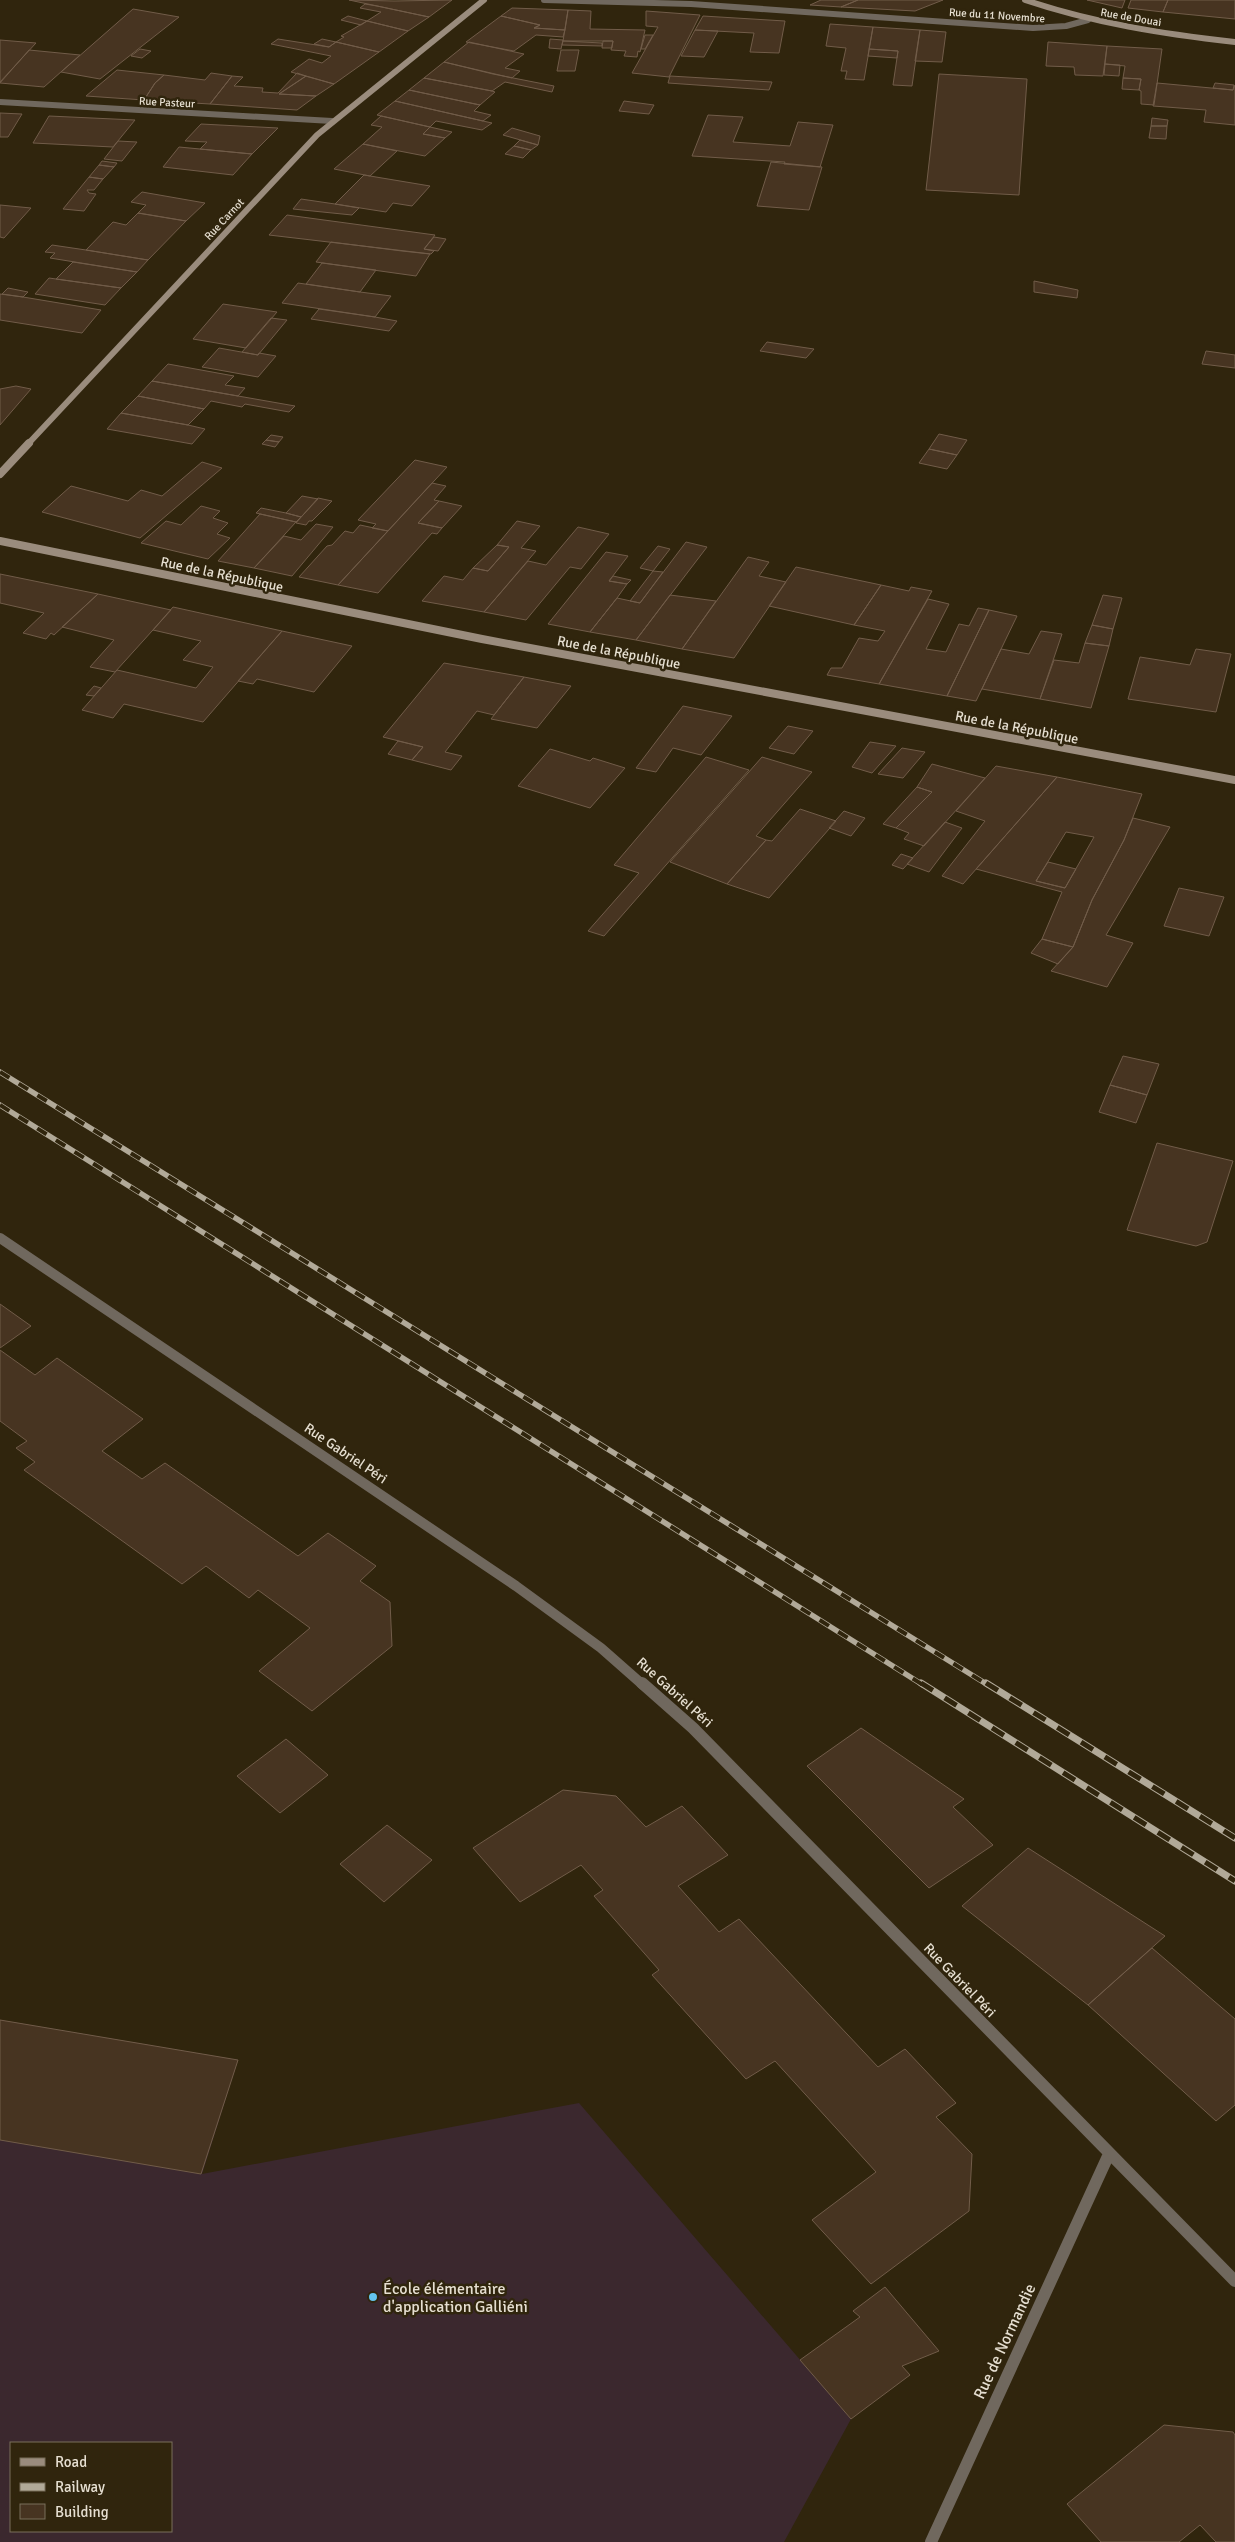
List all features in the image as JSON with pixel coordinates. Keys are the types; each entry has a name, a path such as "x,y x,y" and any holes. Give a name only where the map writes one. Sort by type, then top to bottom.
{"street":[{"name":"Rue Carnot","path":"0,474 268,186 332,121 484,0"},
{"name":"Rue du 11 Novembre","path":"544,0 700,5 1033,28 1066,26 1088,20"},
{"name":"Rue de Douai","path":"1025,0 1088,20 1235,42"},
{"name":"Rue Pasteur","path":"0,102 332,121"},
{"name":"Rue de la République","path":"0,540 482,639 1235,780"},
{"name":"Rue Gabriel Péri","path":"0,1238 516,1586 602,1648 693,1728 1235,2281"},
{"name":"Rue de Normandie","path":"931,2542 1109,2154"}],"shaded area":[{"name":"École élémentaire d'application Galliéni","path":"0,2020 238,2060 202,2174 579,2103 851,2419 784,2542 0,2542"}],"building":[{"path":"349,0 394,1 452,0 429,17"},
{"path":"821,0 858,0 841,7 810,5"},
{"path":"858,0 943,0 915,11 841,7"},
{"path":"1087,0 1125,0 1122,8"},
{"path":"1131,0 1168,0 1163,12 1128,8"},
{"path":"1168,0 1235,0 1235,19 1163,12"},
{"path":"365,4 429,17 408,31 367,21 381,12 360,8"},
{"path":"512,8 568,10 565,30 534,28 540,25 501,16"},
{"path":"133,9 179,17 100,79 61,72"},
{"path":"568,10 591,11 590,29 645,30 637,57 624,56 626,51 611,50 613,41 563,41"},
{"path":"646,11 700,15 669,77 632,73 658,27 646,26"},
{"path":"348,16 367,21 361,25 341,20"},
{"path":"501,16 540,25 534,28 565,30 563,37 536,35 514,51 466,42"},
{"path":"703,16 785,21 779,53 750,52 754,33 695,30"},
{"path":"367,21 408,31 379,52 336,42 344,37 341,36"},
{"path":"830,24 873,27 864,80 845,79 847,71 841,71 846,48 826,46"},
{"path":"873,27 920,30 912,86 893,85 898,51 869,49"},
{"path":"695,30 718,31 704,57 681,56"},
{"path":"920,30 946,32 942,62 915,61"},
{"path":"645,35 653,35 645,49 641,49"},
{"path":"278,39 329,47 336,42 379,52 334,84 291,72 309,59 322,63 331,56 271,44"},
{"path":"322,39 336,42 329,47 314,44"},
{"path":"550,39 563,40 561,49 549,48"},
{"path":"0,40 36,43 0,82"},
{"path":"563,41 602,43 602,46 562,45"},
{"path":"603,41 613,41 612,48 602,48"},
{"path":"469,42 524,54 505,68 520,71 512,78 444,62"},
{"path":"1048,42 1107,46 1103,76 1075,75 1074,67 1046,66"},
{"path":"1107,46 1162,49 1154,105 1141,104 1141,91 1139,90 1141,79 1123,78 1125,66 1105,64"},
{"path":"140,49 151,51 142,58 131,56"},
{"path":"869,49 898,51 897,58 868,56"},
{"path":"29,50 80,55 44,87 0,83"},
{"path":"561,50 579,50 575,71 557,71"},
{"path":"444,62 554,86 552,92 505,82 492,91 424,78"},
{"path":"1105,64 1120,65 1119,76 1104,75"},
{"path":"117,70 164,75 155,83 144,100 86,96"},
{"path":"211,73 232,76 210,104 144,100 155,83 164,75 205,80"},
{"path":"297,73 306,76 279,94 316,96 297,110 210,104 232,76 243,77 234,86 263,88 262,92 278,93"},
{"path":"939,74 1027,79 1019,195 926,190"},
{"path":"306,76 334,84 316,96 279,94"},
{"path":"670,76 772,82 769,90 668,83"},
{"path":"424,78 495,92 480,105 409,90"},
{"path":"1123,78 1141,79 1139,90 1122,89"},
{"path":"1157,83 1233,90 1235,85 1235,125 1204,122 1206,110 1153,106"},
{"path":"1215,83 1234,85 1233,90 1213,88"},
{"path":"409,90 480,105 474,111 491,115 483,121 395,101"},
{"path":"395,101 492,123 482,130 436,121 430,127 377,115"},
{"path":"624,101 654,105 649,114 619,111"},
{"path":"0,113 22,114 8,137 0,137"},
{"path":"708,115 743,117 733,142 790,146 798,122 833,125 820,167 784,164 785,162 692,156"},
{"path":"49,116 135,120 113,147 33,143"},
{"path":"381,116 430,127 423,134 445,138 425,156 363,144 382,127 371,125"},
{"path":"1152,118 1168,120 1167,126 1151,126"},
{"path":"201,124 278,128 252,154 200,149 207,142 185,141"},
{"path":"1151,126 1167,126 1166,139 1149,138"},
{"path":"430,127 452,132 445,138 423,134"},
{"path":"512,128 540,136 538,145 503,135"},
{"path":"520,140 538,145 531,150 514,146"},
{"path":"118,141 137,142 122,161 104,159"},
{"path":"363,144 397,151 370,176 334,169"},
{"path":"514,146 531,150 523,158 505,154"},
{"path":"179,147 252,154 233,175 163,167"},
{"path":"102,161 117,163 114,167 99,165"},
{"path":"771,162 822,167 809,210 757,206"},
{"path":"99,165 114,167 103,179 89,177"},
{"path":"364,175 430,186 412,206 393,203 386,212 335,204"},
{"path":"89,177 103,179 94,190 87,190 89,193 96,194 84,211 63,209"},
{"path":"142,192 205,203 186,221 138,213 146,205 131,202"},
{"path":"301,199 359,208 352,215 293,209"},
{"path":"0,205 31,208 4,238 0,237"},
{"path":"138,213 186,221 148,260 86,250 113,222 126,225"},
{"path":"287,215 435,235 424,249 434,251 431,254 269,235"},
{"path":"434,237 446,239 438,251 424,249"},
{"path":"331,242 430,254 416,276 316,262"},
{"path":"52,245 148,260 137,272 50,258 55,253 45,252"},
{"path":"73,262 137,272 121,288 56,279"},
{"path":"322,263 376,270 360,292 306,284"},
{"path":"49,278 121,288 105,305 35,294"},
{"path":"1034,281 1078,290 1077,298 1034,292"},
{"path":"298,283 391,296 375,317 282,303"},
{"path":"8,288 28,292 23,297 2,294"},
{"path":"0,294 101,310 82,333 0,320"},
{"path":"223,304 277,312 246,348 193,339"},
{"path":"319,309 397,321 389,331 311,319"},
{"path":"271,318 287,320 258,355 242,352"},
{"path":"767,342 814,349 806,358 760,351"},
{"path":"219,348 258,355 259,353 276,356 258,377 202,367"},
{"path":"1206,351 1235,355 1235,368 1202,364"},
{"path":"168,364 234,376 225,385 245,388 238,396 152,381"},
{"path":"152,381 295,406 289,412 245,404 242,407 211,401 204,409 138,396"},
{"path":"16,386 31,389 0,425 0,389"},
{"path":"138,396 204,409 188,425 121,413"},
{"path":"121,413 205,429 192,444 107,429"},
{"path":"939,434 967,440 957,455 929,449"},
{"path":"271,435 283,437 279,442 266,440"},
{"path":"266,440 279,442 275,447 262,444"},
{"path":"929,449 957,455 947,469 919,463"},
{"path":"415,460 447,467 388,531 372,528 376,524 358,520"},
{"path":"202,462 222,468 140,538 42,512 71,486 128,501 141,490 162,496"},
{"path":"432,483 446,486 434,500 439,501 418,523 442,528 437,534 432,533 378,593 338,585"},
{"path":"302,496 318,499 301,517 286,513"},
{"path":"318,498 332,501 306,525 296,523"},
{"path":"439,501 462,506 442,528 418,523"},
{"path":"201,506 220,511 213,518 228,523 217,534 230,538 208,559 141,543 166,521 181,525"},
{"path":"261,508 301,517 296,522 256,513"},
{"path":"260,514 296,522 254,568 218,561"},
{"path":"517,521 540,526 521,548 536,551 484,612 422,601 444,576 463,580 473,568 488,571 509,547 497,545"},
{"path":"316,524 333,527 292,576 254,568 284,536 301,540"},
{"path":"360,525 388,531 338,585 299,577 327,546 332,545 345,531 353,533"},
{"path":"578,527 609,534 581,569 570,567 526,620 484,612 528,561 546,565"},
{"path":"686,542 707,547 636,640 590,632 617,598 640,603"},
{"path":"497,545 509,547 488,571 473,568"},
{"path":"658,546 670,549 653,571 640,568"},
{"path":"606,552 628,556 609,581 627,584 590,632 548,624"},
{"path":"748,557 769,562 759,576 786,582 734,658 682,649"},
{"path":"796,567 881,585 854,625 769,606"},
{"path":"653,571 663,572 640,603 630,601"},
{"path":"0,574 98,594 54,635 51,633 46,639 23,633 44,613 0,603"},
{"path":"613,576 631,580 627,584 609,581"},
{"path":"881,585 909,591 911,587 932,591 879,684 827,675 831,668 842,668 859,638 878,641 885,631 854,625"},
{"path":"98,594 171,610 115,672 90,667 114,640 62,627"},
{"path":"670,595 716,601 682,649 636,640"},
{"path":"1103,595 1122,598 1113,629 1092,625"},
{"path":"928,599 949,604 926,649 946,652 959,624 969,626 978,608 989,610 947,696 879,684"},
{"path":"173,607 282,631 203,722 124,704 113,718 82,710 117,670 196,688 213,667 183,660 201,641 153,630"},
{"path":"989,610 1017,616 976,701 947,696"},
{"path":"1092,625 1113,629 1109,646 1085,643"},
{"path":"282,631 352,646 314,692 257,679 253,684 238,681"},
{"path":"1041,631 1062,634 1040,699 982,689 1001,649 1029,654"},
{"path":"1085,643 1109,646 1091,708 1040,699 1054,660 1079,663"},
{"path":"1196,649 1231,654 1216,712 1128,699 1140,657 1190,665"},
{"path":"444,663 524,677 494,715 477,711 445,752 462,756 451,770 412,760 423,747 383,737"},
{"path":"524,677 571,686 537,728 491,719"},
{"path":"94,686 101,688 94,696 86,695"},
{"path":"683,706 732,716 701,755 673,748 656,772 636,768"},
{"path":"788,726 813,731 794,754 769,748"},
{"path":"398,741 423,747 412,760 388,754"},
{"path":"870,742 896,746 872,773 852,767"},
{"path":"902,748 925,752 903,778 878,774"},
{"path":"550,749 590,761 593,758 625,768 590,808 518,786"},
{"path":"706,757 749,770 604,936 588,931 639,873 614,865"},
{"path":"762,757 812,772 756,836 766,840 727,884 670,862"},
{"path":"932,764 985,778 924,846 904,839 909,833 896,828 932,792 917,787"},
{"path":"996,766 1057,777 963,884 942,876 985,821 956,811"},
{"path":"1057,777 1142,794 1124,840 1092,900 1073,947 1042,939 1062,892 976,869","holes":["1066,832 1094,837 1065,888 1036,881"]},
{"path":"917,787 932,792 896,828 883,824"},
{"path":"800,809 836,821 769,898 727,884 766,840 772,841"},
{"path":"844,811 865,818 851,836 829,828"},
{"path":"1133,818 1170,827 1106,935 1133,943 1107,987 1051,971 1073,947 1092,900 1124,840"},
{"path":"945,822 962,828 929,872 907,864"},
{"path":"901,854 913,858 903,869 892,865"},
{"path":"1048,862 1076,869 1065,888 1036,881"},
{"path":"1179,888 1224,897 1209,936 1164,926"},
{"path":"1042,939 1073,947 1058,964 1031,953"},
{"path":"1123,1056 1159,1064 1147,1095 1110,1085"},
{"path":"1110,1085 1147,1095 1136,1123 1099,1112"},
{"path":"1157,1143 1233,1161 1207,1242 1196,1246 1127,1230"},
{"path":"0,1304 31,1326 0,1348"},
{"path":"0,1350 35,1375 57,1358 143,1419 102,1451 142,1479 165,1463 298,1556 328,1533 376,1566 360,1581 390,1602 392,1646 312,1711 259,1671 310,1628 258,1590 249,1598 206,1566 182,1584 24,1470 35,1462 16,1448 27,1441 0,1421"},
{"path":"861,1728 964,1799 953,1807 993,1845 929,1888 807,1766"},
{"path":"286,1739 328,1775 280,1813 237,1776"},
{"path":"563,1790 616,1796 646,1827 682,1806 728,1855 678,1886 719,1932 739,1919 878,2067 905,2049 956,2103 936,2117 972,2154 969,2211 871,2284 812,2220 876,2172 775,2061 746,2079 652,1975 659,1970 594,1896 603,1890 581,1865 520,1902 473,1848"},
{"path":"387,1825 432,1860 384,1902 340,1864"},
{"path":"1028,1848 1165,1936 1088,2005 962,1906"},
{"path":"1152,1948 1235,2019 1235,2105 1216,2121 1088,2005"},
{"path":"0,2020 238,2060 201,2174 0,2140"},
{"path":"885,2287 939,2351 902,2366 910,2375 851,2419 800,2360 860,2317 853,2311"},
{"path":"1164,2425 1233,2432 1235,2435 1235,2542 1216,2542 1200,2525 1179,2542 1101,2542 1067,2504"}],"railway":[{"path":"0,1072 988,1685"},
{"path":"0,1105 923,1685"},
{"path":"921,1683 1235,1881"},
{"path":"986,1683 1235,1838"}],"place":[{"name":"École élémentaire d'application Galliéni","path":"373,2297"}]}
